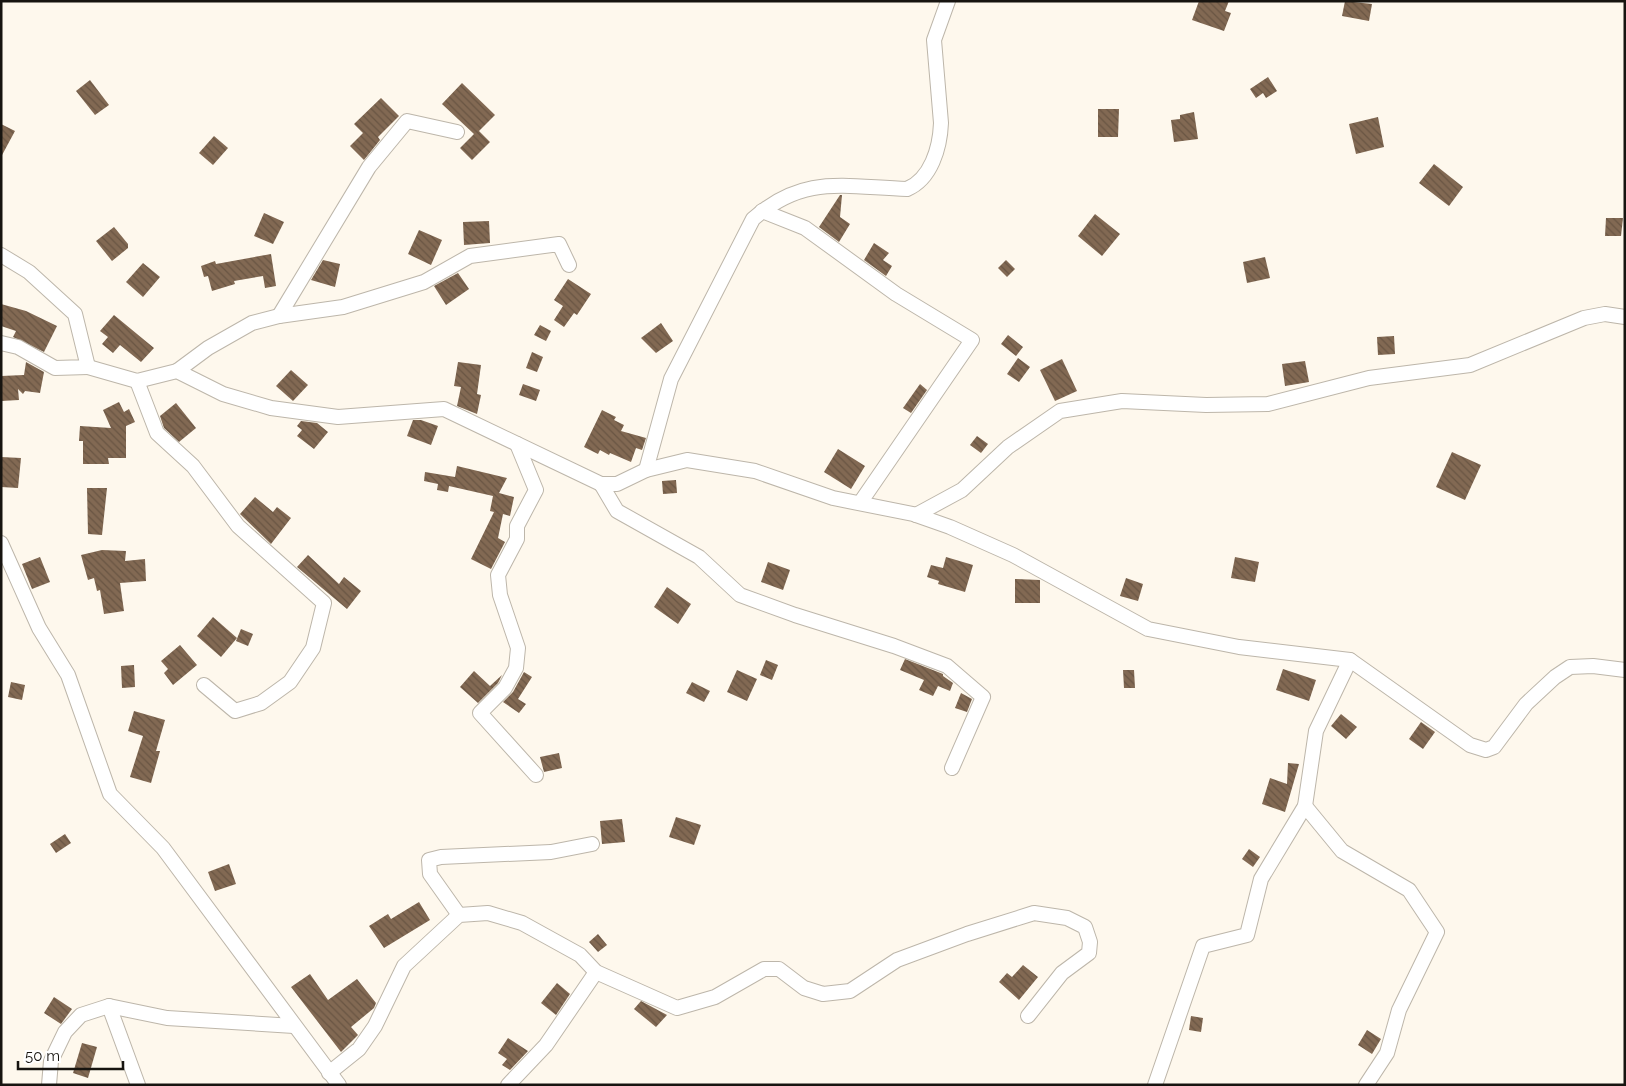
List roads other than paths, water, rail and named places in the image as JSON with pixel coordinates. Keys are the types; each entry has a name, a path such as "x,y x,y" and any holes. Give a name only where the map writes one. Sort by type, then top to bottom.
{"street":[{"path":"646,470 671,379 753,219 771,203 800,189 823,186 907,189 918,184 929,172 941,136 934,40 948,1"},
{"path":"279,316 369,167 407,121 457,132"},
{"path":"762,211 805,228 896,294 972,340 860,503"},
{"path":"1,343 18,346 55,368 88,367 102,373 137,381 176,372 208,348 252,323 279,316 343,307 424,282 470,256 559,244 568,265"},
{"path":"1,255 29,272 75,314 88,367"},
{"path":"916,515 962,490 1008,447 1060,411 1122,401 1206,405 1268,404 1369,378 1470,365 1584,318 1605,314 1625,317"},
{"path":"176,372 223,394 271,408 338,417 444,409 601,484 617,484 646,470 687,460 755,471 833,498 916,515 950,527 1013,555 1148,629 1239,647 1350,660 1470,745 1486,750 1494,747 1526,704 1555,677 1570,667 1593,666 1625,670"},
{"path":"137,381 157,433 193,466 238,526 324,603 313,648 290,682 260,703 235,711 204,685"},
{"path":"517,444 536,490 517,526 517,539 498,575 500,595 518,648 516,668 505,688 480,713 536,775"},
{"path":"601,484 617,510 699,557 740,595 795,616 894,646 947,666 983,697 952,768"},
{"path":"1,543 40,628 68,675 110,794 163,848 339,1085"},
{"path":"1155,1085 1204,946 1247,935 1261,879 1305,806 1316,732 1350,660"},
{"path":"1305,806 1342,851 1409,890 1437,932 1399,1010 1387,1053 1366,1085"},
{"path":"459,915 430,874 429,860 441,857 552,852 592,844"},
{"path":"329,1073 359,1049 375,1026 404,966 459,915 488,913 522,923 580,955 596,972 677,1008 715,997 764,969 780,969 804,988 823,994 850,991 897,960 967,934 1034,913 1067,918 1085,927 1090,942 1089,953 1062,973 1028,1016"},
{"path":"508,1085 546,1045 596,972"},
{"path":"49,1085 51,1061 65,1032 81,1015 109,1006 167,1018 294,1026"},
{"path":"109,1006 138,1085"}]}
